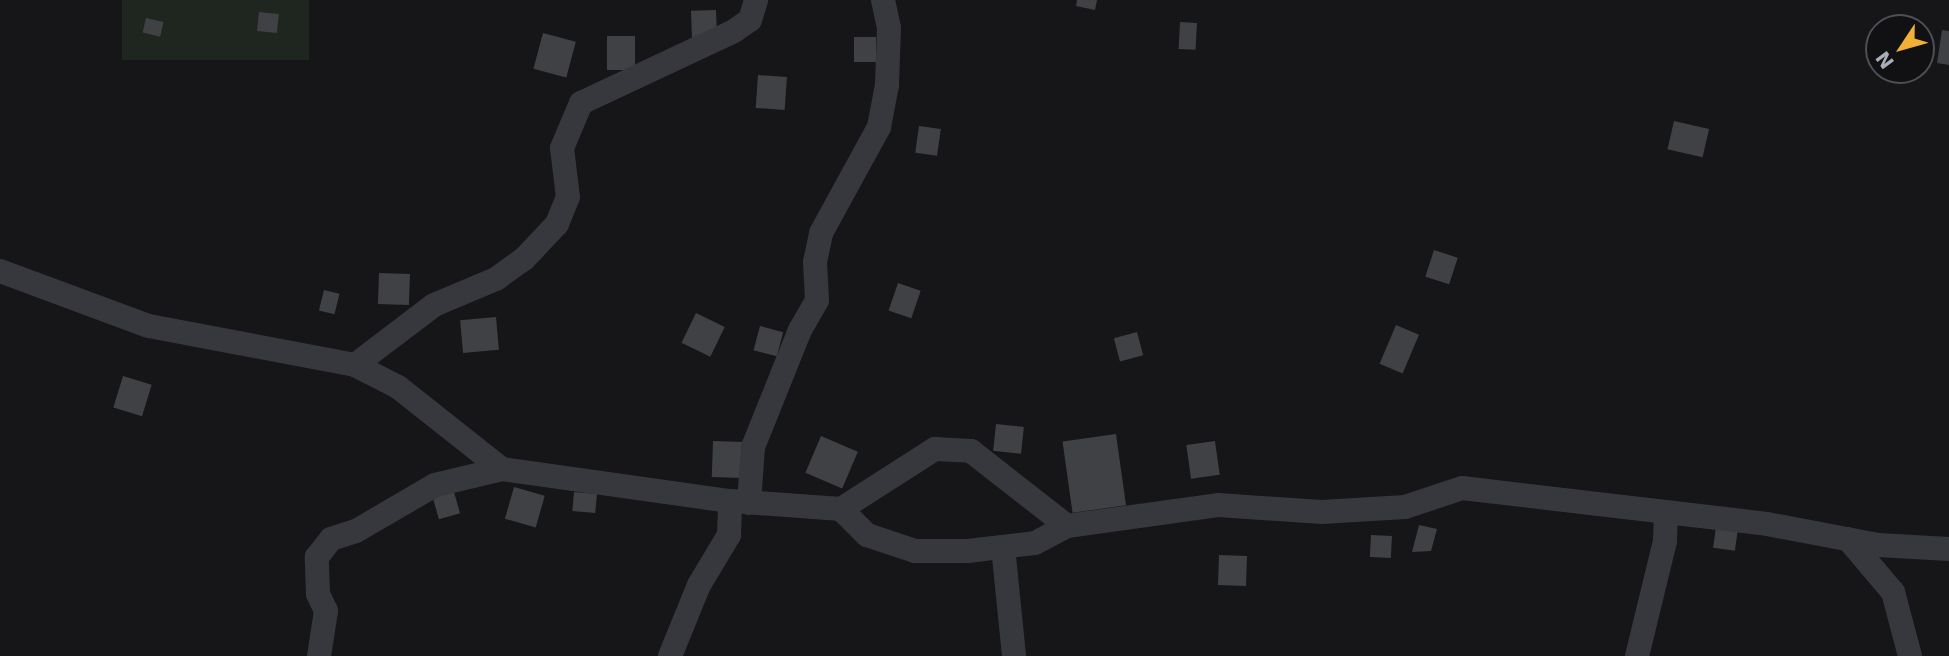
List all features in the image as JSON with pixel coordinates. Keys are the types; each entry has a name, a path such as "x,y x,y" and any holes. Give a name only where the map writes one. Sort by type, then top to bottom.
{"street":[{"path":"355,365 434,305 496,279 524,259 557,224 568,197 562,148 581,103 734,31 750,20 756,0"},
{"path":"670,656 699,584 729,535 753,447 800,330 817,300 815,262 821,233 879,127 887,85 889,28 883,0"},
{"path":"0,271 149,326 355,365 398,387 502,469"},
{"path":"318,656 326,611 318,594 317,557 331,539 356,531 435,485 502,469 739,502 841,509 935,449 971,451 1067,526"},
{"path":"841,509 867,536 915,551 1035,543 1067,526 1218,505 1322,512 1405,507 1462,488 1767,524 1848,539 1949,549"},
{"path":"1637,656 1665,541 1666,514"},
{"path":"1848,539 1894,592 1910,656"},
{"path":"1003,547 1014,656"}],"shaded area":[{"path":"122,0 309,0 309,60 122,60"}],"building":[{"path":"1077,0 1097,0 1095,10 1076,6"},
{"path":"716,10 717,37 692,38 691,11"},
{"path":"259,12 279,14 277,33 257,31"},
{"path":"146,18 164,22 160,37 143,33"},
{"path":"1180,22 1197,23 1196,50 1179,49"},
{"path":"1942,30 1949,31 1949,65 1937,63"},
{"path":"543,33 576,42 566,78 533,69"},
{"path":"607,36 635,36 635,70 607,70"},
{"path":"854,37 876,37 876,62 854,62"},
{"path":"758,75 787,77 785,110 756,108"},
{"path":"1674,121 1709,129 1703,157 1667,149"},
{"path":"919,126 941,129 937,156 915,153"},
{"path":"1434,250 1458,258 1449,284 1425,277"},
{"path":"379,273 410,274 409,305 378,304"},
{"path":"898,283 921,291 911,318 889,310"},
{"path":"324,290 340,294 334,314 319,310"},
{"path":"696,313 725,327 710,357 682,343"},
{"path":"496,317 499,350 463,353 460,320"},
{"path":"1396,325 1419,335 1403,373 1380,364"},
{"path":"760,326 783,332 777,356 754,350"},
{"path":"1137,332 1143,355 1120,361 1114,338"},
{"path":"123,376 152,385 142,416 113,408"},
{"path":"996,424 1024,427 1021,454 993,451"},
{"path":"1116,434 1126,505 1073,513 1063,442"},
{"path":"821,436 858,452 842,488 805,473"},
{"path":"713,441 745,442 744,478 712,477"},
{"path":"1215,441 1220,475 1191,479 1186,445"},
{"path":"514,487 545,496 536,528 505,519"},
{"path":"454,492 460,513 439,519 433,498"},
{"path":"574,492 597,494 595,513 572,511"},
{"path":"1419,525 1437,529 1431,551 1412,552"},
{"path":"1716,527 1738,530 1735,551 1713,548"},
{"path":"1371,535 1392,536 1391,558 1370,557"},
{"path":"1219,555 1247,556 1246,586 1218,585"}]}
